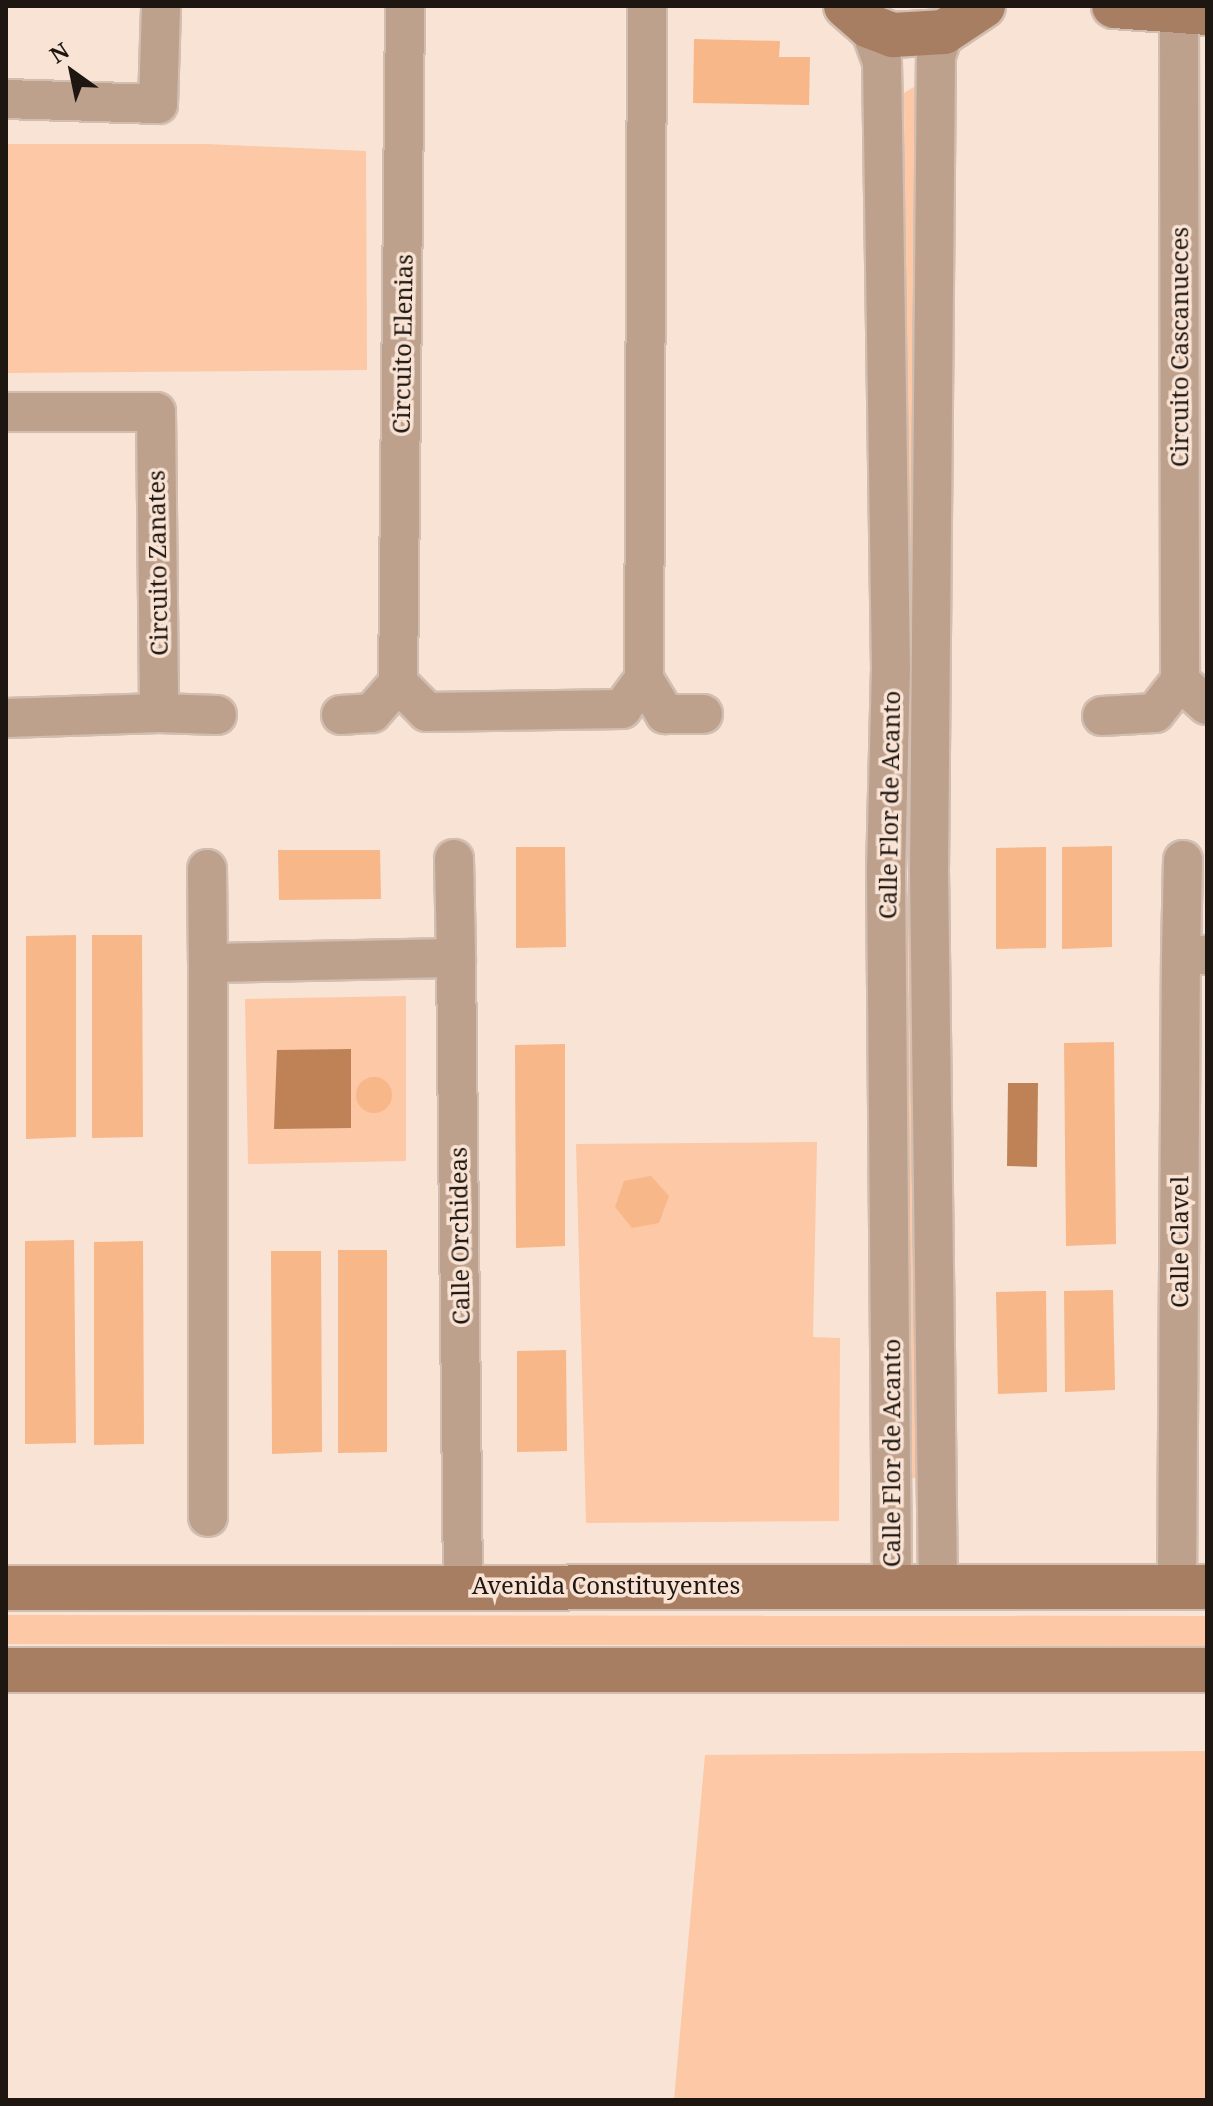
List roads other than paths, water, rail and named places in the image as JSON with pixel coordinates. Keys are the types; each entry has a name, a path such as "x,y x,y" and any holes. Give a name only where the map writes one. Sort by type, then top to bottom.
{"main road":[{"path":"857,16 893,35 944,32 983,6"},
{"path":"1114,6 1193,13"},
{"name":"Avenida Constituyentes","path":"6,1588 463,1584 1192,1587"},
{"path":"6,1670 1207,1670"}],"street":[{"path":"6,99 158,104 161,6"},
{"name":"Circuito Elenias","path":"398,683 405,6"},
{"path":"647,6 644,679 665,714 703,714"},
{"name":"Circuito Cascanueces","path":"1102,716 1155,713 1193,693 1193,13"},
{"name":"Calle Flor de Acanto","path":"857,16 882,62 891,668 886,870 892,1586"},
{"name":"Calle Flor de Acanto","path":"938,1587 929,871 936,56 944,32"},
{"name":"Circuito Zanates","path":"6,412 156,412 159,713"},
{"path":"891,668 933,668"},
{"path":"341,715 372,713 398,683 427,712 622,709 644,679"},
{"path":"6,718 159,713 217,715"},
{"name":"Calle Orchideas","path":"454,859 463,1584"},
{"name":"Calle Clavel","path":"1183,860 1194,955 1177,1530 1192,1587"},
{"path":"207,869 208,1517"},
{"path":"886,870 929,871"},
{"path":"208,963 456,958"}]}
